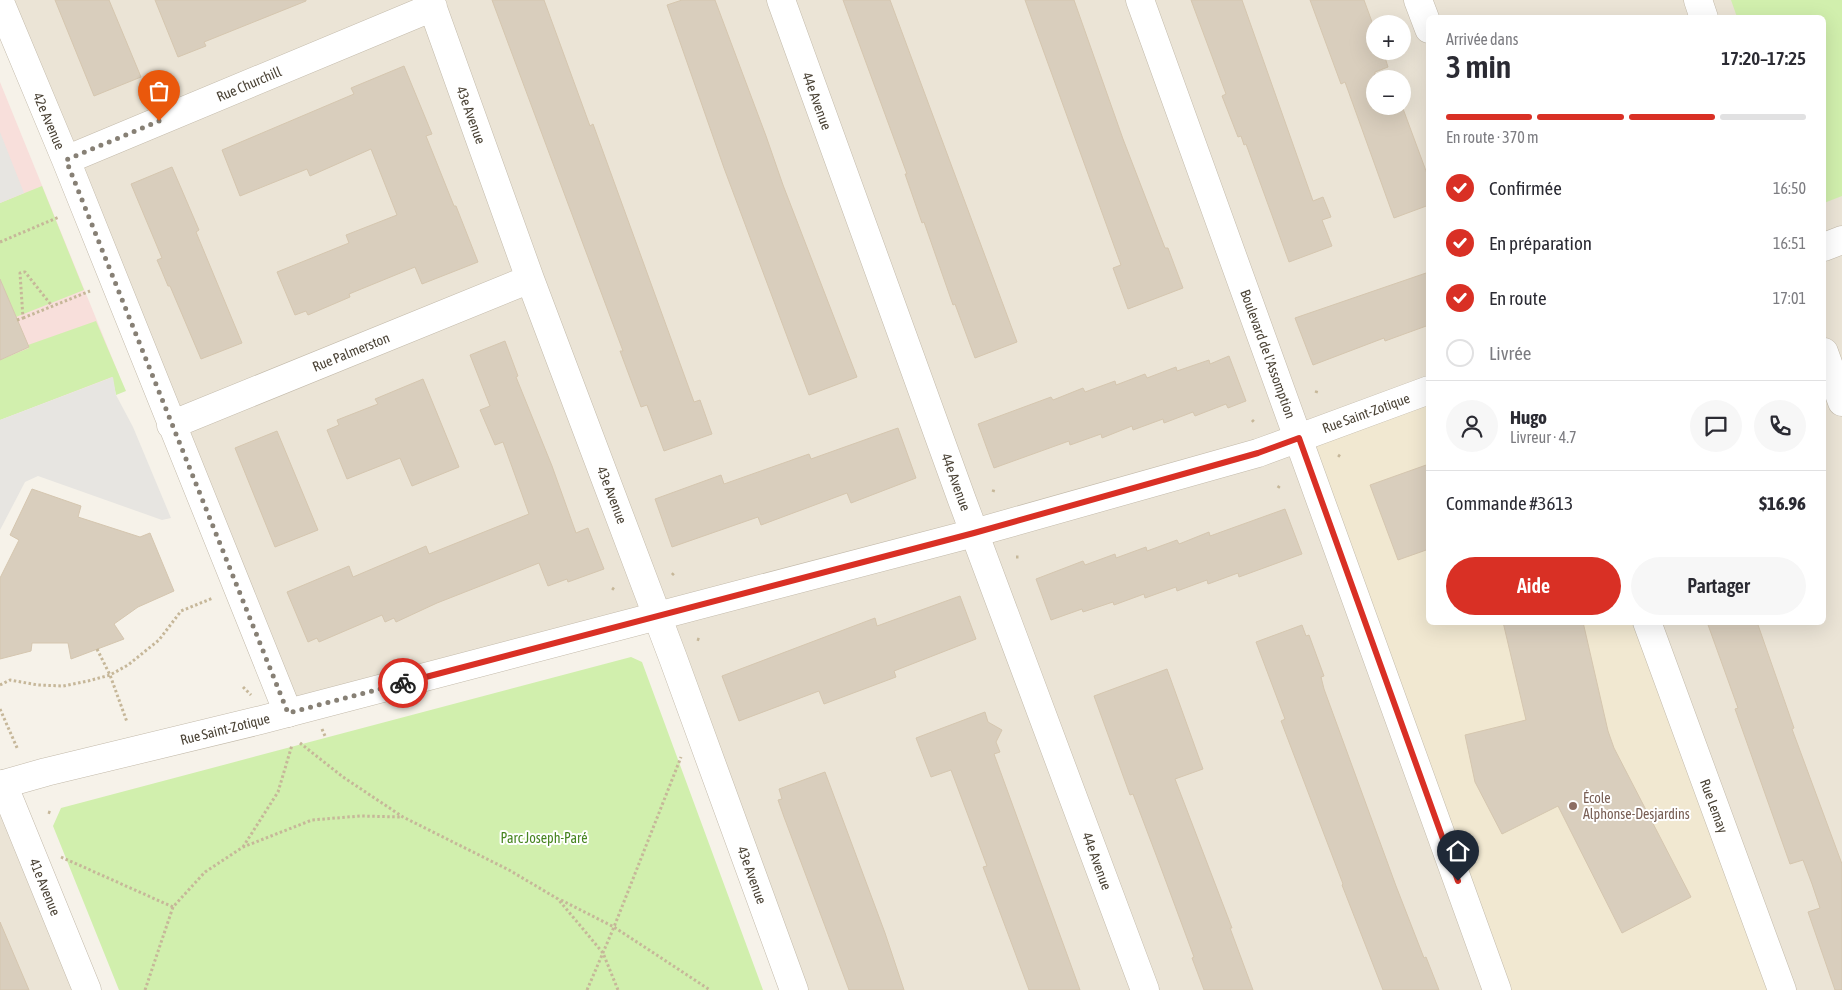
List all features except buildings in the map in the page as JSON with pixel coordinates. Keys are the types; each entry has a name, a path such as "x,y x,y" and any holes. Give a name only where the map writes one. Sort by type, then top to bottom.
{"street":[{"name":"44e Avenue","path":"780,0 974,533 1145,990"},
{"name":"Boulevard de l'Assomption","path":"1140,0 1497,990"},
{"path":"1418,0 1426,20"},
{"path":"1698,0 1703,15"},
{"name":"42e Avenue","path":"0,2 66,160 288,713"},
{"name":"Rue Churchill","path":"66,160 431,4"},
{"name":"43e Avenue","path":"431,4 530,280 657,616 794,990"},
{"path":"1826,246 1842,240"},
{"name":"Rue Palmerston","path":"171,425 530,280"},
{"path":"1826,358 1842,402"},
{"name":"Rue Saint-Zotique","path":"2,784 288,713 974,533 1258,453 1426,391"},
{"name":"Rue Lemay","path":"1647,625 1782,990"},
{"name":"41e Avenue","path":"2,784 88,990"}],"path":[{"path":"0,242 60,217"},
{"path":"23,318 20,273 25,272 52,306"},
{"path":"17,320 90,291"},
{"path":"0,685 10,680 38,686 63,686 110,675 128,665 159,640 182,610 214,597"},
{"path":"97,649 110,675 127,722"},
{"path":"243,688 251,695"},
{"path":"0,709 18,750"},
{"path":"300,743 343,777 403,817 510,870 558,899 614,928 710,990"},
{"path":"243,847 278,792 292,745"},
{"path":"587,990 614,928 682,757"},
{"path":"144,990 172,907 205,872 243,847 312,820 360,816 403,817"},
{"path":"61,856 172,907"},
{"path":"558,899 603,953 618,990"}],"shaded area":[{"path":"0,0 1842,0 1842,990 794,990 657,616 288,713"},
{"path":"0,82 119,375 0,420"},
{"path":"0,132 24,193 0,203"},
{"path":"113,377 116,395 133,427 171,518 162,520 38,476 25,482 0,530 0,420"},
{"name":"École Alphonse-Desjardins","path":"1426,391 1426,625 1648,625 1782,990 1497,990 1299,438"},
{"path":"0,785 93,990 0,990"}],"green space":[{"path":"1731,0 1842,0 1842,196 1826,202 1826,15 1736,15"},
{"path":"42,186 84,290 16,317 2,284 0,284 0,203"},
{"path":"96,321 126,391 116,395 112,377 0,420 0,360 29,348 28,345"},
{"name":"Parc Joseph-Paré","path":"631,657 642,662 763,990 119,990 53,826 61,808"}],"way so far":[{"path":"159,121 66,160 288,713 403,683"}],"place":[{"name":"École Alphonse-Desjardins","path":"1573,806"}],"route":[{"path":"403,683 974,533 1258,453 1299,438 1458,881"}]}
